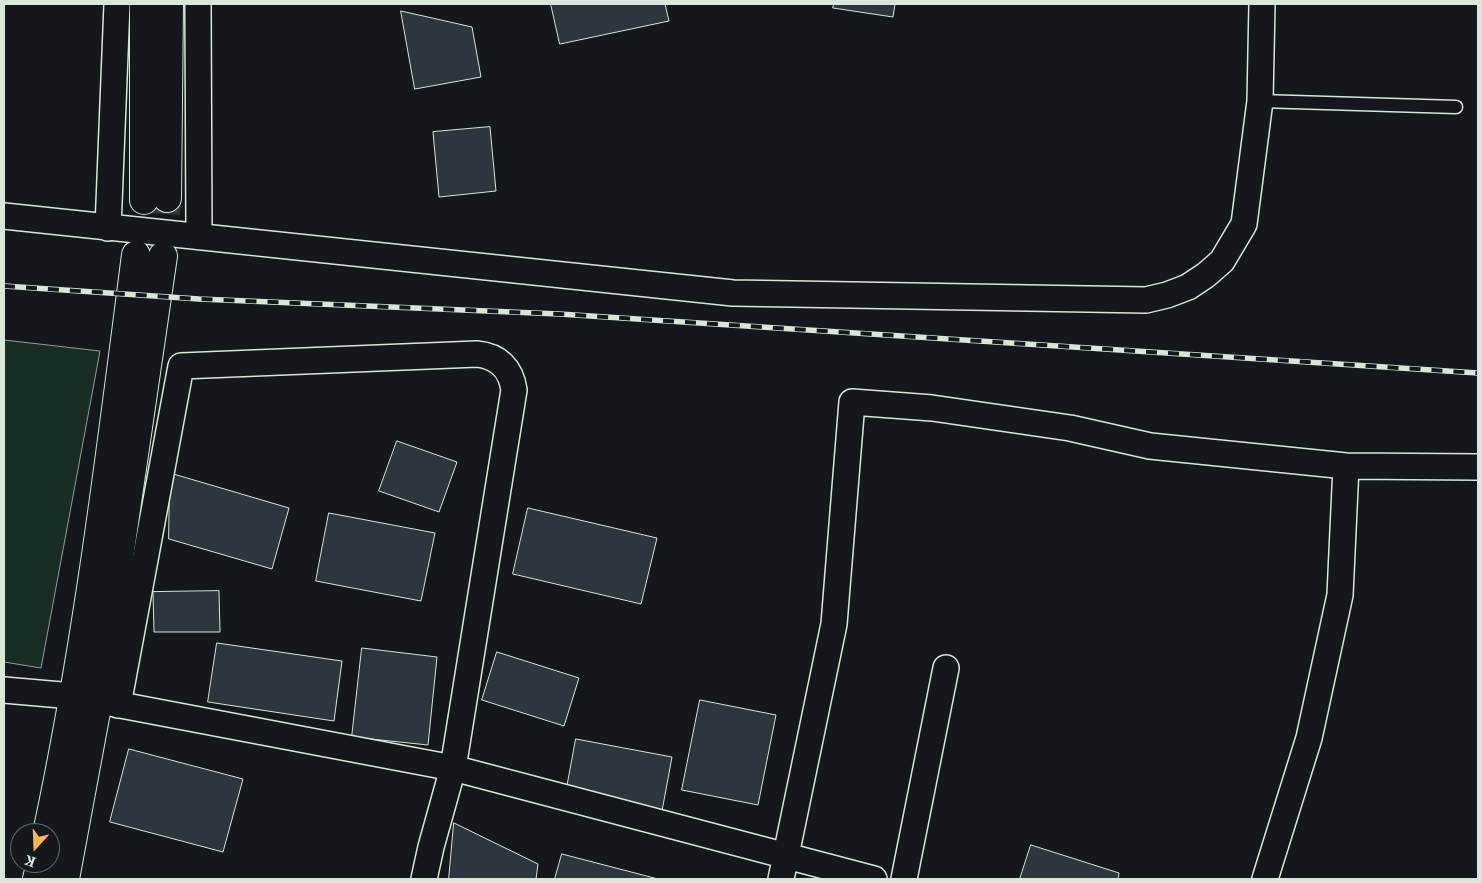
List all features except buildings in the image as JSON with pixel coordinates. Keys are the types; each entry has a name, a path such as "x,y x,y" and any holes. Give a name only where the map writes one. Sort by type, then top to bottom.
{"main road":[{"path":"144,4 155,199 169,4"},
{"path":"51,823 96,701 107,480 150,255 96,701 65,879"}],"street":[{"path":"108,228 117,4"},
{"path":"198,4 199,236"},
{"path":"4,216 734,293 1146,300 1181,290 1206,275 1222,260 1235,243 1244,224 1260,101 1262,4"},
{"path":"96,701 181,366 487,355 504,365 513,382 514,390 453,768 430,847 424,879"},
{"path":"784,868 834,624 852,402 932,408 1070,428 1150,446 1346,466 1478,466"},
{"path":"1265,879 1309,738 1340,595 1346,466"},
{"path":"904,879 946,668"},
{"path":"4,690 96,701 453,768 784,868 874,879"}],"lane":[{"path":"1260,101 1456,107"}],"green space":[{"path":"4,340 100,351 41,668 4,662"}],"tunnel":[{"path":"163,256 167,198"}],"railway":[{"path":"4,286 199,299 559,314 1478,373"}]}
